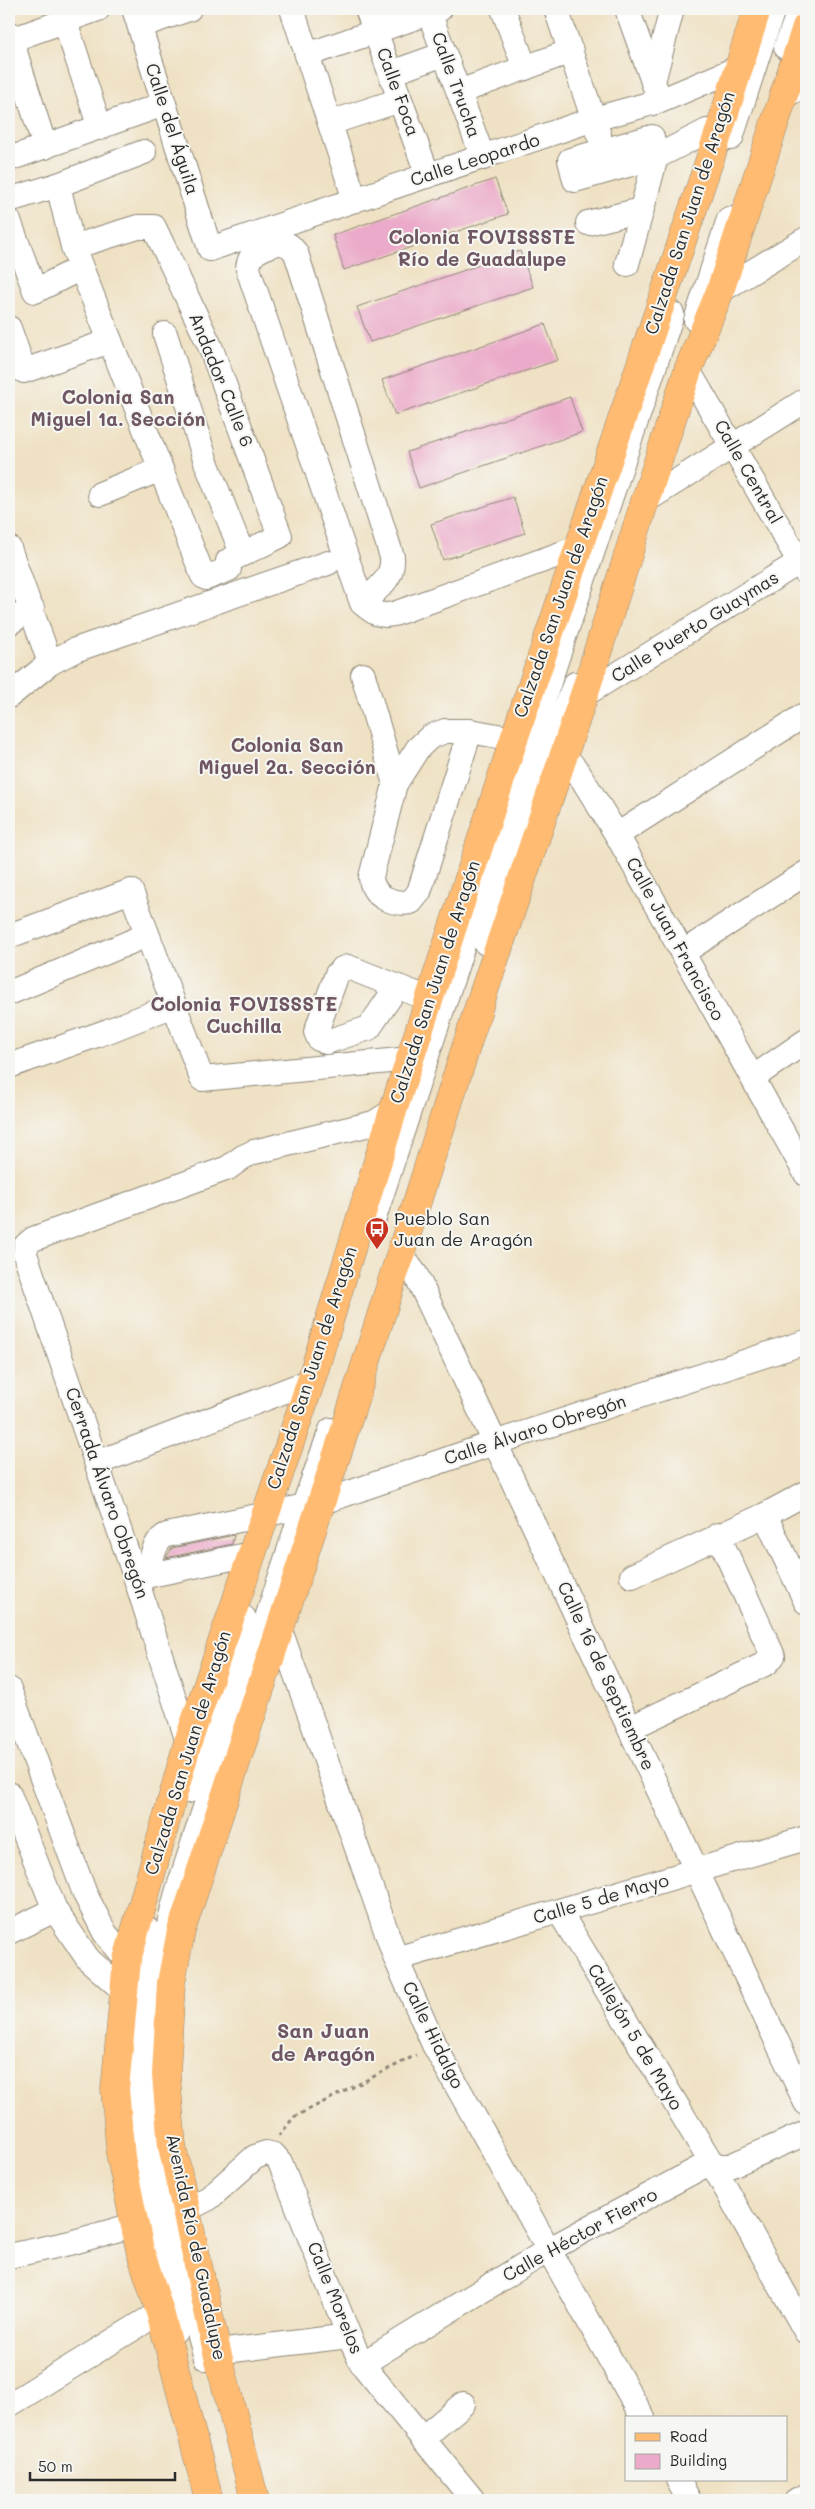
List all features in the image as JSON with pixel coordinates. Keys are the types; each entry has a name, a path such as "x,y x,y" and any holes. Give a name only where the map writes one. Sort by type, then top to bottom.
{"main road":[{"name":"Calzada San Juan de Aragón","path":"180,1931 279,1627 311,1506 340,1444 400,1253 539,747 577,548 719,132 757,9"},
{"name":"Calzada San Juan de Aragón","path":"127,1960 188,1742 251,1554 272,1514 393,1111 429,1000 539,747 584,695 688,370 720,291 806,27"},
{"name":"Avenida Río de Guadalupe","path":"180,1931 171,1983 166,2075 172,2146 160,2218 140,2250 160,2312 209,2500"},
{"name":"Avenida Río de Guadalupe","path":"127,1960 115,2089 122,2158 160,2218 217,2352 255,2500"}],"street":[{"path":"45,147 17,86 10,37 63,15 98,9"},
{"path":"137,18 189,9"},
{"path":"292,9 355,200"},
{"name":"Calle Foca","path":"367,9 428,176"},
{"path":"503,9 525,68"},
{"path":"556,9 603,149"},
{"path":"627,9 656,92"},
{"path":"656,92 672,9"},
{"path":"223,2500 160,2218 154,2138 153,2069 156,2001 163,1942 176,1893 311,1506 328,1441 539,747 773,9"},
{"path":"242,2500 136,2137 130,2040 145,1934 272,1514 310,1414 539,747 570,697 800,9"},
{"path":"307,55 435,11"},
{"name":"Calle Trucha","path":"435,11 444,54 483,158"},
{"path":"63,15 100,128"},
{"name":"Calle del Águila","path":"137,18 210,249"},
{"path":"459,92 571,51"},
{"path":"391,73 444,54"},
{"name":"Calle Leopardo","path":"210,249 594,119 656,92 738,68"},
{"path":"782,98 806,83"},
{"path":"330,123 400,100"},
{"path":"9,159 164,104"},
{"path":"627,264 656,156 652,137 603,149 570,160 575,180 656,156 707,131 719,132"},
{"path":"9,200 134,164"},
{"path":"58,185 77,257 204,578 229,569 227,561 242,553 206,462 165,334"},
{"path":"588,223 641,210"},
{"path":"9,221 35,292 77,257"},
{"name":"Andador Calle 6","path":"77,257 138,227 154,228 210,346 280,536 242,553"},
{"path":"720,291 806,240"},
{"path":"362,603 389,577 393,567 392,557 296,253 290,246 280,242 253,252 248,261 248,269 362,603 382,616 394,614 577,548"},
{"path":"9,328 24,371 110,341"},
{"name":"Calle Central","path":"688,370 804,564"},
{"path":"645,500 732,444 806,400"},
{"path":"100,494 160,469"},
{"path":"9,548 32,608 50,663"},
{"path":"9,696 50,663 75,650 328,563"},
{"name":"Calle Puerto Guaymas","path":"584,695 804,564"},
{"path":"9,624 32,608"},
{"path":"362,675 395,784"},
{"path":"617,835 806,714"},
{"path":"470,731 419,892 411,902 401,904 379,895 371,886 371,877 395,784 418,748 430,737 445,731 470,731 539,747"},
{"name":"Calle Juan Francisco","path":"539,747 578,772 617,835 682,953 754,1077 806,1174"},
{"path":"682,953 806,874"},
{"path":"9,936 131,891 202,1079 410,1060"},
{"path":"9,993 147,934"},
{"path":"396,988 429,1000"},
{"path":"9,1066 108,1031 174,1005"},
{"path":"754,1077 806,1041"},
{"name":"Cerrada Álvaro Obregón","path":"188,1742 142,1579 97,1463 25,1254 26,1245 33,1239 228,1168 243,1157 254,1152 374,1123 393,1111"},
{"name":"Calle 16 de Septiembre","path":"400,1253 416,1275 497,1442 696,1872 806,2103"},
{"name":"Calle Álvaro Obregón","path":"142,1579 156,1544 163,1536 311,1506 497,1442 806,1342"},
{"path":"97,1463 311,1381"},
{"path":"632,1576 765,1515 806,1493"},
{"path":"765,1515 806,1602"},
{"path":"630,1728 767,1662 773,1656 718,1535"},
{"path":"142,1579 251,1554"},
{"name":"Calle Hidalgo","path":"279,1627 396,1959 434,2045 642,2416"},
{"path":"9,1689 85,1894 105,1933 127,1960"},
{"path":"9,1794 14,1823 55,1910 88,1959 124,1990"},
{"path":"14,1823 55,1810"},
{"name":"Calle 5 de Mayo","path":"396,1959 806,1838"},
{"path":"9,1932 55,1910"},
{"name":"Callejón 5 de Mayo","path":"559,1911 711,2162 806,2332"},
{"path":"711,2162 719,2166 730,2166 806,2133"},
{"path":"9,2256 70,2243 160,2218 209,2198 255,2157 270,2154"},
{"name":"Calle Morelos","path":"270,2154 280,2162 349,2336 362,2364 473,2500"},
{"name":"Calle Héctor Fierro","path":"362,2364 550,2249 711,2162"},
{"path":"9,2405 160,2312"},
{"path":"217,2352 349,2336"},
{"path":"423,2438 463,2404"},
{"path":"679,2482 689,2500"},
{"path":"796,2500 806,2496"}],"path":[{"path":"270,2154 294,2118 434,2045"}],"building":[{"path":"495,179 508,214 344,270 333,235"},
{"path":"520,251 533,287 370,342 357,307"},
{"path":"545,324 558,360 395,415 382,380"},
{"path":"570,397 582,432 419,488 407,452"},
{"path":"513,497 525,533 443,560 431,524"},
{"path":"234,1535 232,1544 166,1558 172,1548"}],"place":[{"name":"Pueblo San Juan de Aragón","path":"377,1250"}],"district":[{"name":"Colonia FOVISSSTE Río de Guadalupe","path":"482,248"},
{"name":"Colonia San Miguel 1a. Sección","path":"118,408"},
{"name":"Colonia San Miguel 2a. Sección","path":"287,756"},
{"name":"Colonia FOVISSSTE Cuchilla","path":"244,1015"},
{"name":"San Juan de Aragón","path":"323,2042"}]}
